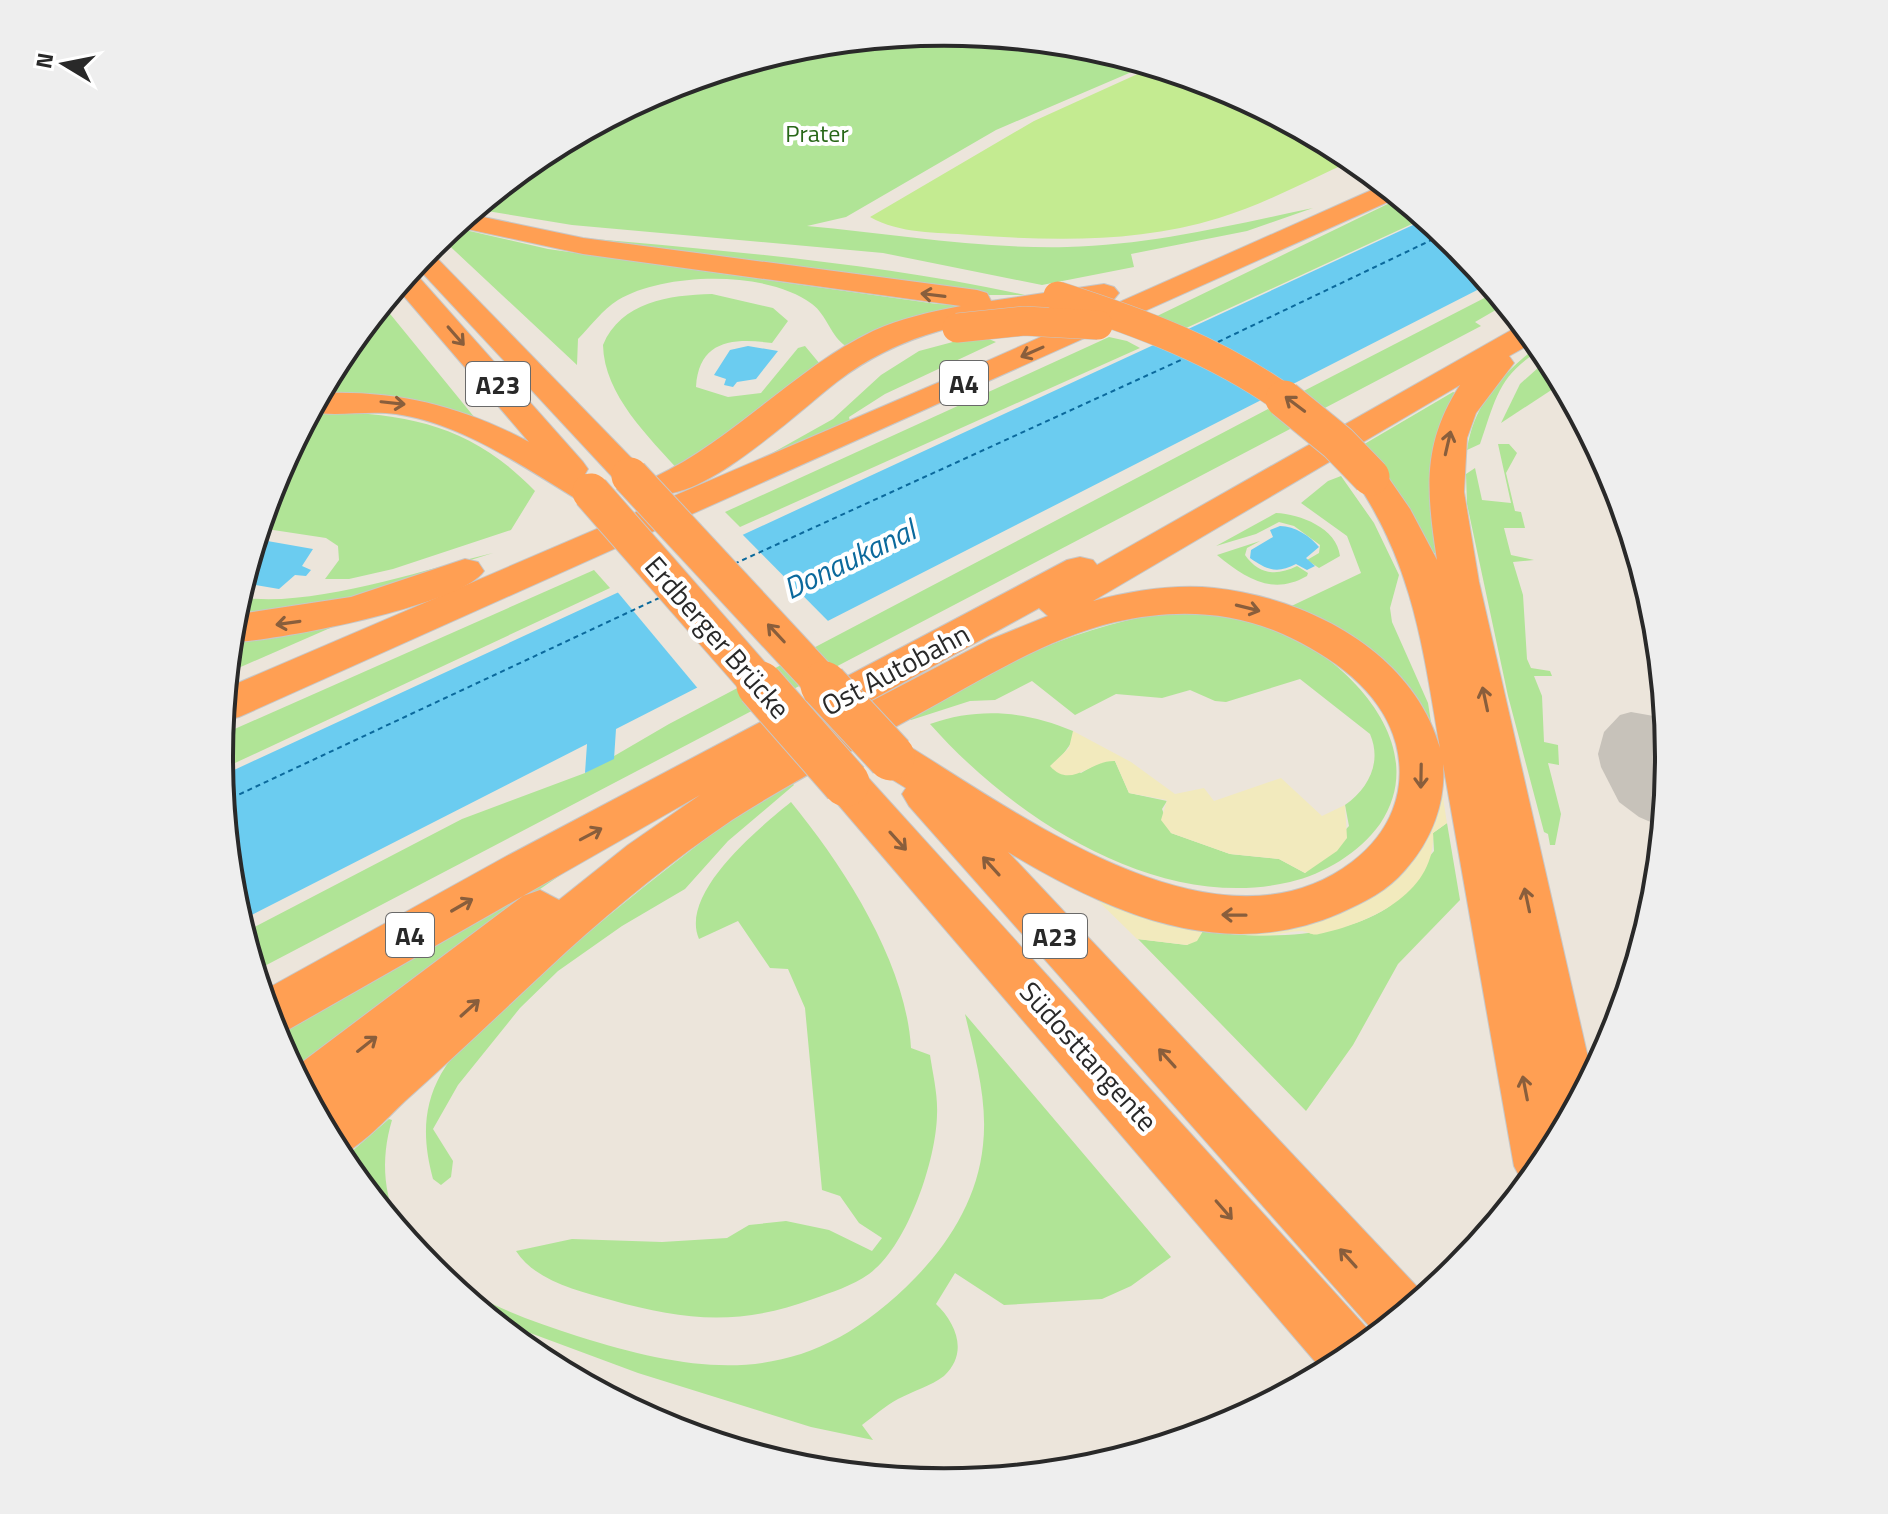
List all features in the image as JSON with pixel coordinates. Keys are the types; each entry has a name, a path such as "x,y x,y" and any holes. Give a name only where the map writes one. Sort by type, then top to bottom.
{"highway":[{"name":"A4","path":"236,701 925,400 1381,196"},
{"path":"482,216 584,232 861,256 1000,281 1096,307 1195,345 1240,368 1305,412 1371,477 1405,528 1429,584 1443,641 1538,1147"},
{"path":"474,223 583,246 920,294 1067,300"},
{"path":"245,628 298,622 339,613 444,580 674,483 742,443 840,366 883,339 945,318 1067,300 1140,284 1269,233 1301,232"},
{"name":"Erdberger Brücke","path":"431,265 891,757"},
{"name":"A23","path":"411,286 591,492"},
{"path":"238,678 717,473 798,428 897,349 957,328 1024,321 1069,321 1195,345"},
{"name":"Ost Autobahn","path":"279,1009 522,871 1517,336"},
{"path":"314,1085 565,892 677,815 1130,565 1517,337"},
{"path":"1523,345 1499,362 1470,393 1450,432 1444,467 1460,582 1569,1095"},
{"path":"327,403 376,401 437,411 476,426 591,492"},
{"name":"Erdberger Brücke","path":"591,492 846,783"},
{"path":"336,1126 577,912 694,822 998,650 1092,613 1146,601 1193,600 1240,606 1307,628 1365,667 1395,698 1416,739 1422,779 1413,822 1382,865 1362,881 1320,902 1291,911 1233,916 1172,908 1115,888 1060,859 891,757"},
{"name":"Südosttangente","path":"891,757 1394,1307"},
{"name":"Südosttangente","path":"846,783 1342,1346"}],"green space":[{"name":"Prater","path":"944,46 1037,52 1133,71 996,130 846,217 807,226 970,243 1067,247 1160,238 1313,208 1247,231 1131,254 1134,267 1042,285 883,253 572,225 488,211 589,141 672,100 715,84 760,70 851,52"},
{"path":"1139,73 1216,100 1258,119 1340,167 1270,199 1219,218 1127,236 1033,238 932,232 894,227 870,217 1034,121"},
{"path":"1390,203 1414,223 1184,329 1153,318"},
{"path":"466,230 548,249 937,304 964,305 964,308 901,320 846,346 812,304 793,293 743,280 688,280 662,284 618,300 602,313 578,339 577,365 450,246"},
{"path":"560,236 852,266 1025,295 968,295"},
{"path":"712,294 773,308 788,321 772,343 732,342 711,351 699,371 696,387 728,397 761,393 798,348 805,346 820,364 680,472 642,430 620,398 605,363 603,345 611,331 634,310 663,299"},
{"path":"1486,297 1496,310 1475,322 1481,326 1321,410 1292,397"},
{"path":"389,313 475,418 413,400 330,397"},
{"path":"979,335 996,342 885,394 849,417 850,422 758,461 833,419 881,375 919,351"},
{"path":"1109,337 1140,348 740,527 725,512"},
{"path":"1529,353 1531,356 1516,368 1500,389 1480,444 1467,450 1483,403 1514,366"},
{"path":"1538,367 1552,389 1501,423 1520,384"},
{"path":"1456,393 1438,553 1432,553 1361,446"},
{"path":"1268,409 1292,428 265,966 254,927 462,819 585,773 669,724"},
{"path":"322,413 388,416 441,429 489,452 535,491 511,530 393,569 349,579 325,579 339,560 338,546 326,538 271,530 287,485"},
{"path":"1498,444 1509,444 1517,453 1506,473 1515,511 1521,512 1525,528 1504,528 1511,555 1534,560 1513,562 1523,595 1527,659 1531,668 1550,671 1552,676 1534,676 1542,696 1544,742 1558,745 1559,765 1548,763 1561,814 1555,845 1550,845 1548,834 1544,832 1508,696 1467,504 1466,474 1475,468 1482,500 1511,503"},
{"path":"1341,476 1374,523 1399,575 1390,608 1392,622 1428,703 1436,754 1283,610 1361,573 1347,536 1301,503 1328,481"},
{"path":"1276,513 1296,516 1325,530 1340,556 1319,568 1307,560 1319,553 1320,545 1294,526 1279,522 1256,534 1216,546"},
{"path":"1260,541 1247,548 1245,555 1256,567 1275,572 1297,566 1308,573 1307,576 1282,584 1259,582 1217,555"},
{"path":"493,553 340,601 248,612 251,598 299,598 400,578"},
{"path":"594,570 610,588 233,764 234,729"},
{"path":"1171,612 1243,620 1284,633 1334,664 1376,710 1390,737 1396,766 1394,795 1380,824 1351,853 1328,868 1303,878 1240,888 1190,884 1141,871 1092,850 1046,824 1003,793 930,724 984,713 1037,719 1073,731 1074,739 1059,760 1081,773 1103,760 1115,761 1129,793 1167,801 1162,809 1171,833 1230,854 1279,859 1305,873 1349,826 1345,805 1367,782 1375,755 1370,734 1300,679 1226,702 1215,701 1190,690 1162,698 1116,694 1075,715 1032,681 995,700 970,701 911,720 903,713 1001,666 1067,639 1135,618"},
{"path":"353,618 239,668 244,634"},
{"path":"787,777 794,785 728,841 685,889 622,926 558,971 520,1008 458,1085 433,1129 453,1161 451,1177 441,1185 433,1179 427,1152 427,1112 441,1074 458,1051 489,1020 619,908"},
{"path":"791,802 832,856 885,950 907,1016 911,1048 930,1055 937,1100 935,1134 925,1178 907,1224 896,1244 869,1274 813,1299 761,1314 712,1318 664,1312 585,1293 546,1277 534,1270 516,1251 572,1239 662,1242 727,1238 749,1225 786,1221 829,1230 872,1251 882,1238 859,1223 840,1196 822,1190 805,1008 788,969 770,968 738,921 699,939 696,921 700,902 711,882 760,828"},
{"path":"1447,823 1460,900 1398,964 1353,1045 1306,1111 1138,939 1187,945 1203,931 1248,935 1298,934 1346,926 1368,918 1394,903 1406,889 1434,851 1433,833"},
{"path":"616,837 495,920 302,1063 288,1030"},
{"path":"965,1014 1171,1257 1131,1286 1102,1299 1004,1305 955,1273 936,1304 949,1320 957,1338 958,1348 952,1367 939,1380 893,1402 862,1425 873,1440 811,1427 638,1373 525,1331 486,1301 577,1336 626,1350 716,1365 758,1364 798,1355 837,1338 877,1313 916,1277 941,1248 961,1217 975,1182 983,1145 984,1112"},
{"path":"389,1119 392,1120 385,1165 390,1203 380,1190 352,1151"}],"sand":[{"path":"1073,731 1131,762 1175,794 1204,788 1214,801 1281,778 1322,816 1345,805 1347,838 1337,851 1305,873 1279,859 1230,854 1171,833 1161,820 1167,800 1129,793 1115,761 1073,775 1058,773 1050,766 1069,748"},
{"path":"1436,754 1447,823 1433,833 1431,854 1424,873 1412,888 1396,902 1359,922 1317,934 1302,931 1262,935 1203,931 1197,941 1187,945 1137,939 1081,884 1329,915"}],"water":[{"name":"Donaukanal","path":"1415,224 1480,289 616,729 614,759 585,773 587,744 251,915 239,850 234,770"},
{"path":"748,346 778,351 756,379 737,382 733,387 724,385 726,379 714,375 730,350"},
{"path":"1280,526 1302,532 1319,547 1306,558 1315,566 1307,570 1296,564 1272,569 1250,558 1251,550 1273,537 1270,530"},
{"path":"267,541 313,549 302,566 311,570 306,576 295,575 279,589 254,585"}],"pier":[{"path":"740,532 831,624 700,691 615,589"}],"building":[{"path":"1631,712 1653,716 1655,757 1651,822 1619,802 1601,767 1598,754 1604,732 1620,715"}],"ferry route":[{"path":"1218,342 1432,240"},
{"path":"734,564 1183,359"},
{"path":"235,797 659,598"}]}
